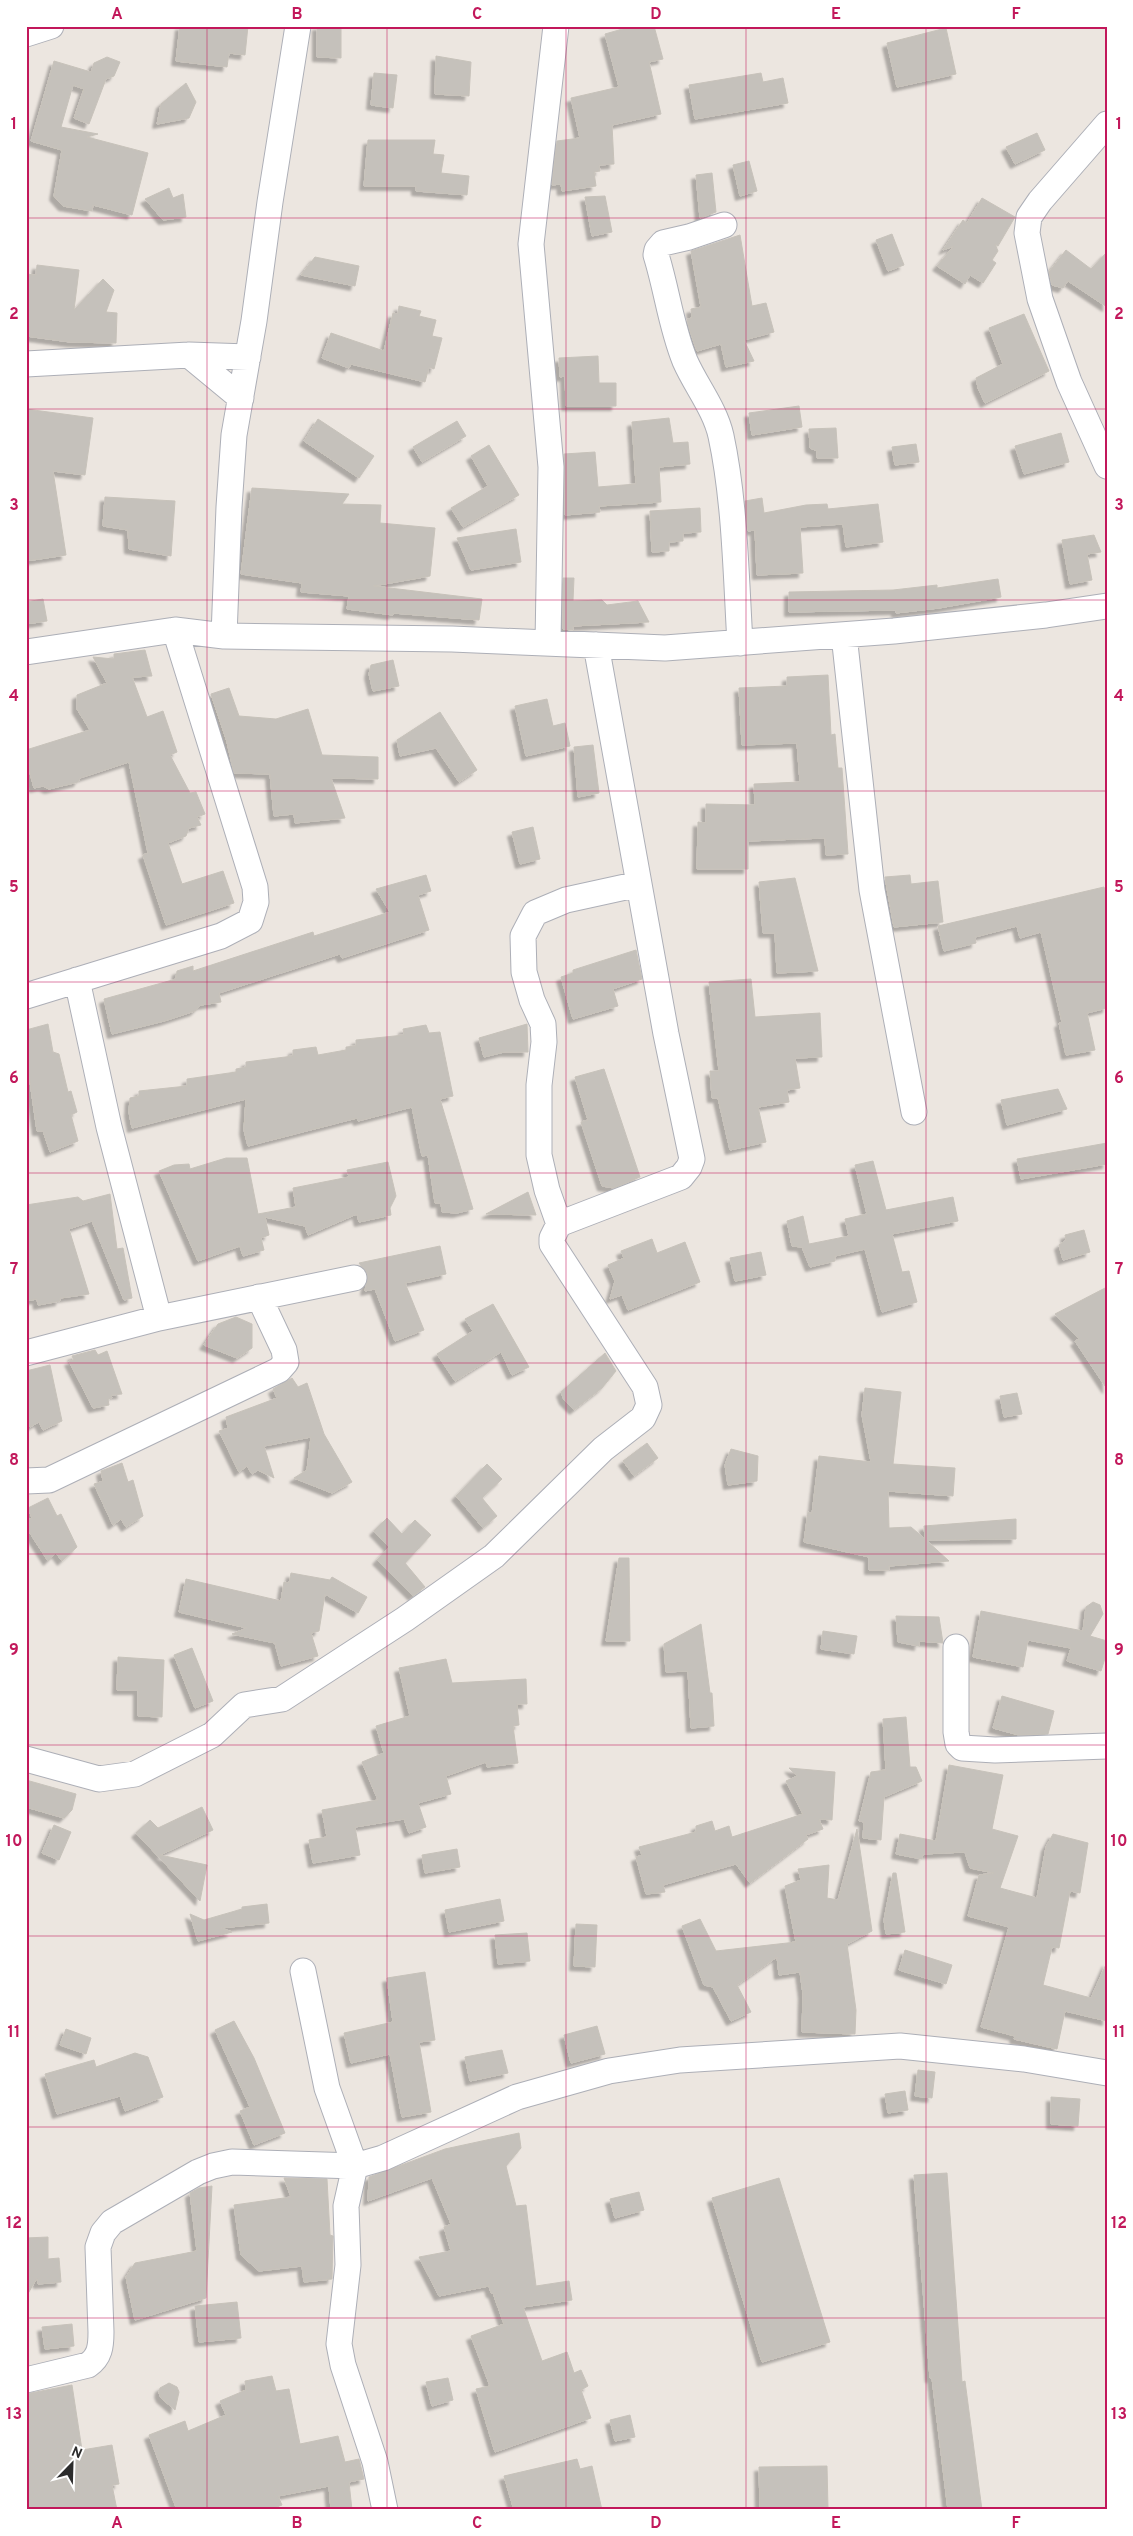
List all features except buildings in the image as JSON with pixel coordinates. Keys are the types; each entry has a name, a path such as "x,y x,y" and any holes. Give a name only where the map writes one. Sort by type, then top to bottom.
{"street":[{"path":"224,636 229,498 234,434 248,357 298,26"},
{"path":"548,643 551,467 531,244 556,26"},
{"path":"1107,124 1040,201 1029,217 1027,233 1040,299 1069,382 1107,466"},
{"path":"724,225 689,237 663,243 657,250 656,255 671,317 685,361 707,401 720,435 733,527 740,643"},
{"path":"26,364 189,355 248,357"},
{"path":"189,355 241,398"},
{"path":"26,652 175,630 224,636 452,639 664,648 844,635 1046,615 1107,606"},
{"path":"26,996 221,936 250,921 256,902 255,887 175,630"},
{"path":"844,635 872,890 914,1112"},
{"path":"26,1759 92,1778 117,1778 135,1774 212,1735 244,1704 282,1699 405,1619 494,1556 603,1449 643,1418 649,1404 646,1387 552,1244 552,1238 559,1224 680,1177 689,1167 692,1159 666,1034 596,645"},
{"path":"559,1224 547,1190 539,1155 539,1084 544,1024 532,1000 524,972 524,936 535,913 566,900 639,884"},
{"path":"77,980 109,1127 159,1318"},
{"path":"26,1353 159,1318 354,1278"},
{"path":"26,1481 50,1480 279,1370 286,1362 284,1350 259,1297"},
{"path":"956,1647 956,1732 958,1744 962,1748 995,1750 1107,1746"},
{"path":"303,1971 327,2088 355,2166 346,2206 348,2265 339,2344 342,2365 375,2462 385,2510"},
{"path":"26,2380 88,2365 95,2360 101,2344 98,2247 103,2233 112,2222 213,2166 232,2162 355,2166 383,2158 517,2097 609,2072 680,2060 900,2046 1024,2059 1107,2073"}]}
